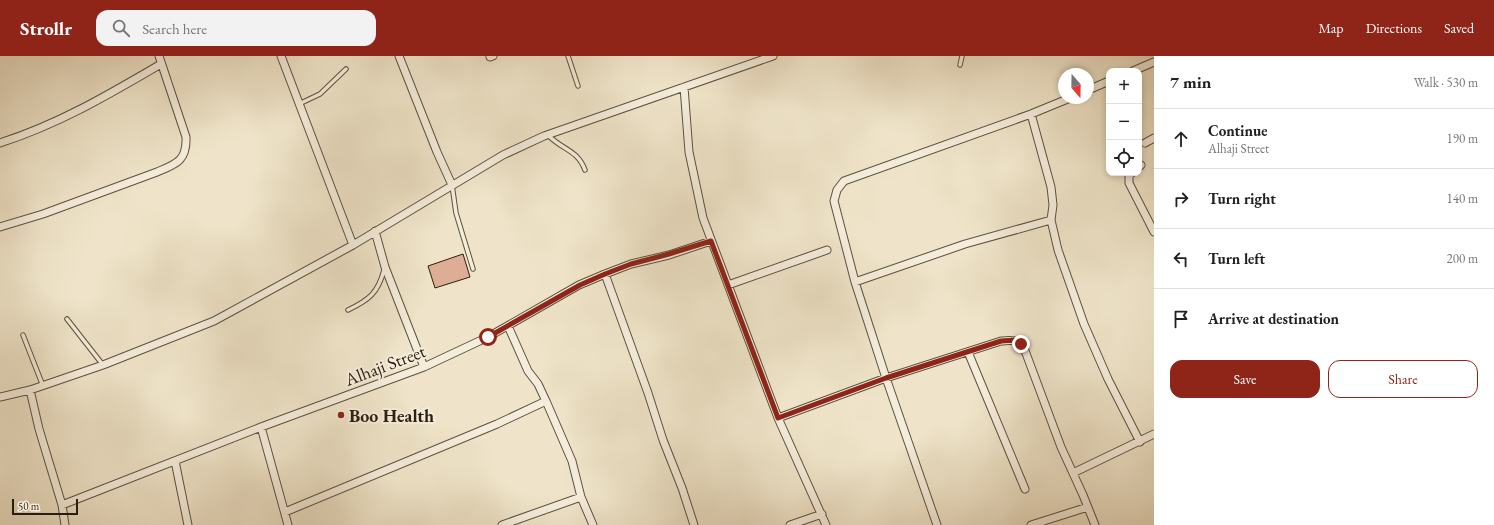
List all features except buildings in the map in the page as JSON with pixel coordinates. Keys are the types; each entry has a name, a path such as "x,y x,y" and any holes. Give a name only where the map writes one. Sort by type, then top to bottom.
{"street":[{"path":"0,227 43,214 156,172 173,165 182,158 186,149 186,137 159,56"},
{"path":"281,56 353,245"},
{"path":"399,56 437,152 452,185"},
{"path":"0,397 43,386 102,365 214,321 353,245 503,155 548,135 773,56"},
{"path":"1140,68 1154,62"},
{"path":"0,143 45,127 99,101 161,64"},
{"path":"1094,87 1106,82"},
{"path":"684,87 689,152 703,218 778,418 826,525"},
{"path":"937,525 886,378 855,282 834,201 837,190 844,181 1058,103"},
{"path":"1031,114 1051,187 1053,205 1051,220 1058,250 1084,324 1108,379 1140,442"},
{"path":"1145,143 1154,138"},
{"path":"1129,176 1129,183 1154,232"},
{"path":"855,282 965,244 1051,220"},
{"path":"375,231 385,267 424,367"},
{"name":"Alhaji Street","path":"62,505 261,427 424,367 488,337 580,285 605,274 631,264 711,241"},
{"path":"728,285 827,250"},
{"path":"605,274 694,525"},
{"path":"508,326 528,371 538,384 572,461 581,497 593,525"},
{"path":"778,418 886,378 1001,341 1016,340 1021,344 1061,448 1095,525"},
{"path":"968,352 1024,489"},
{"path":"30,390 39,429 62,505 65,525"},
{"path":"285,512 497,424 546,401"},
{"path":"261,427 288,525"},
{"path":"1073,473 1154,434"},
{"path":"175,461 188,525"},
{"path":"502,525 581,497"},
{"path":"1031,525 1088,507"},
{"path":"790,525 822,514"}],"lane":[{"path":"568,56 578,86"},
{"path":"960,64 962,56"},
{"path":"299,104 320,94 346,69"},
{"path":"548,135 554,141 577,156 582,163 584,170"},
{"path":"452,185 456,213 473,269"},
{"path":"348,310 363,302 374,293 382,280 385,267"},
{"path":"68,319 102,365"},
{"path":"23,335 43,386"}],"place":[{"name":"Boo Health","path":"341,415"}],"route":[{"path":"488,337 580,285 605,274 631,264 711,241 778,418 886,378 1001,341 1016,340 1021,344"}]}
